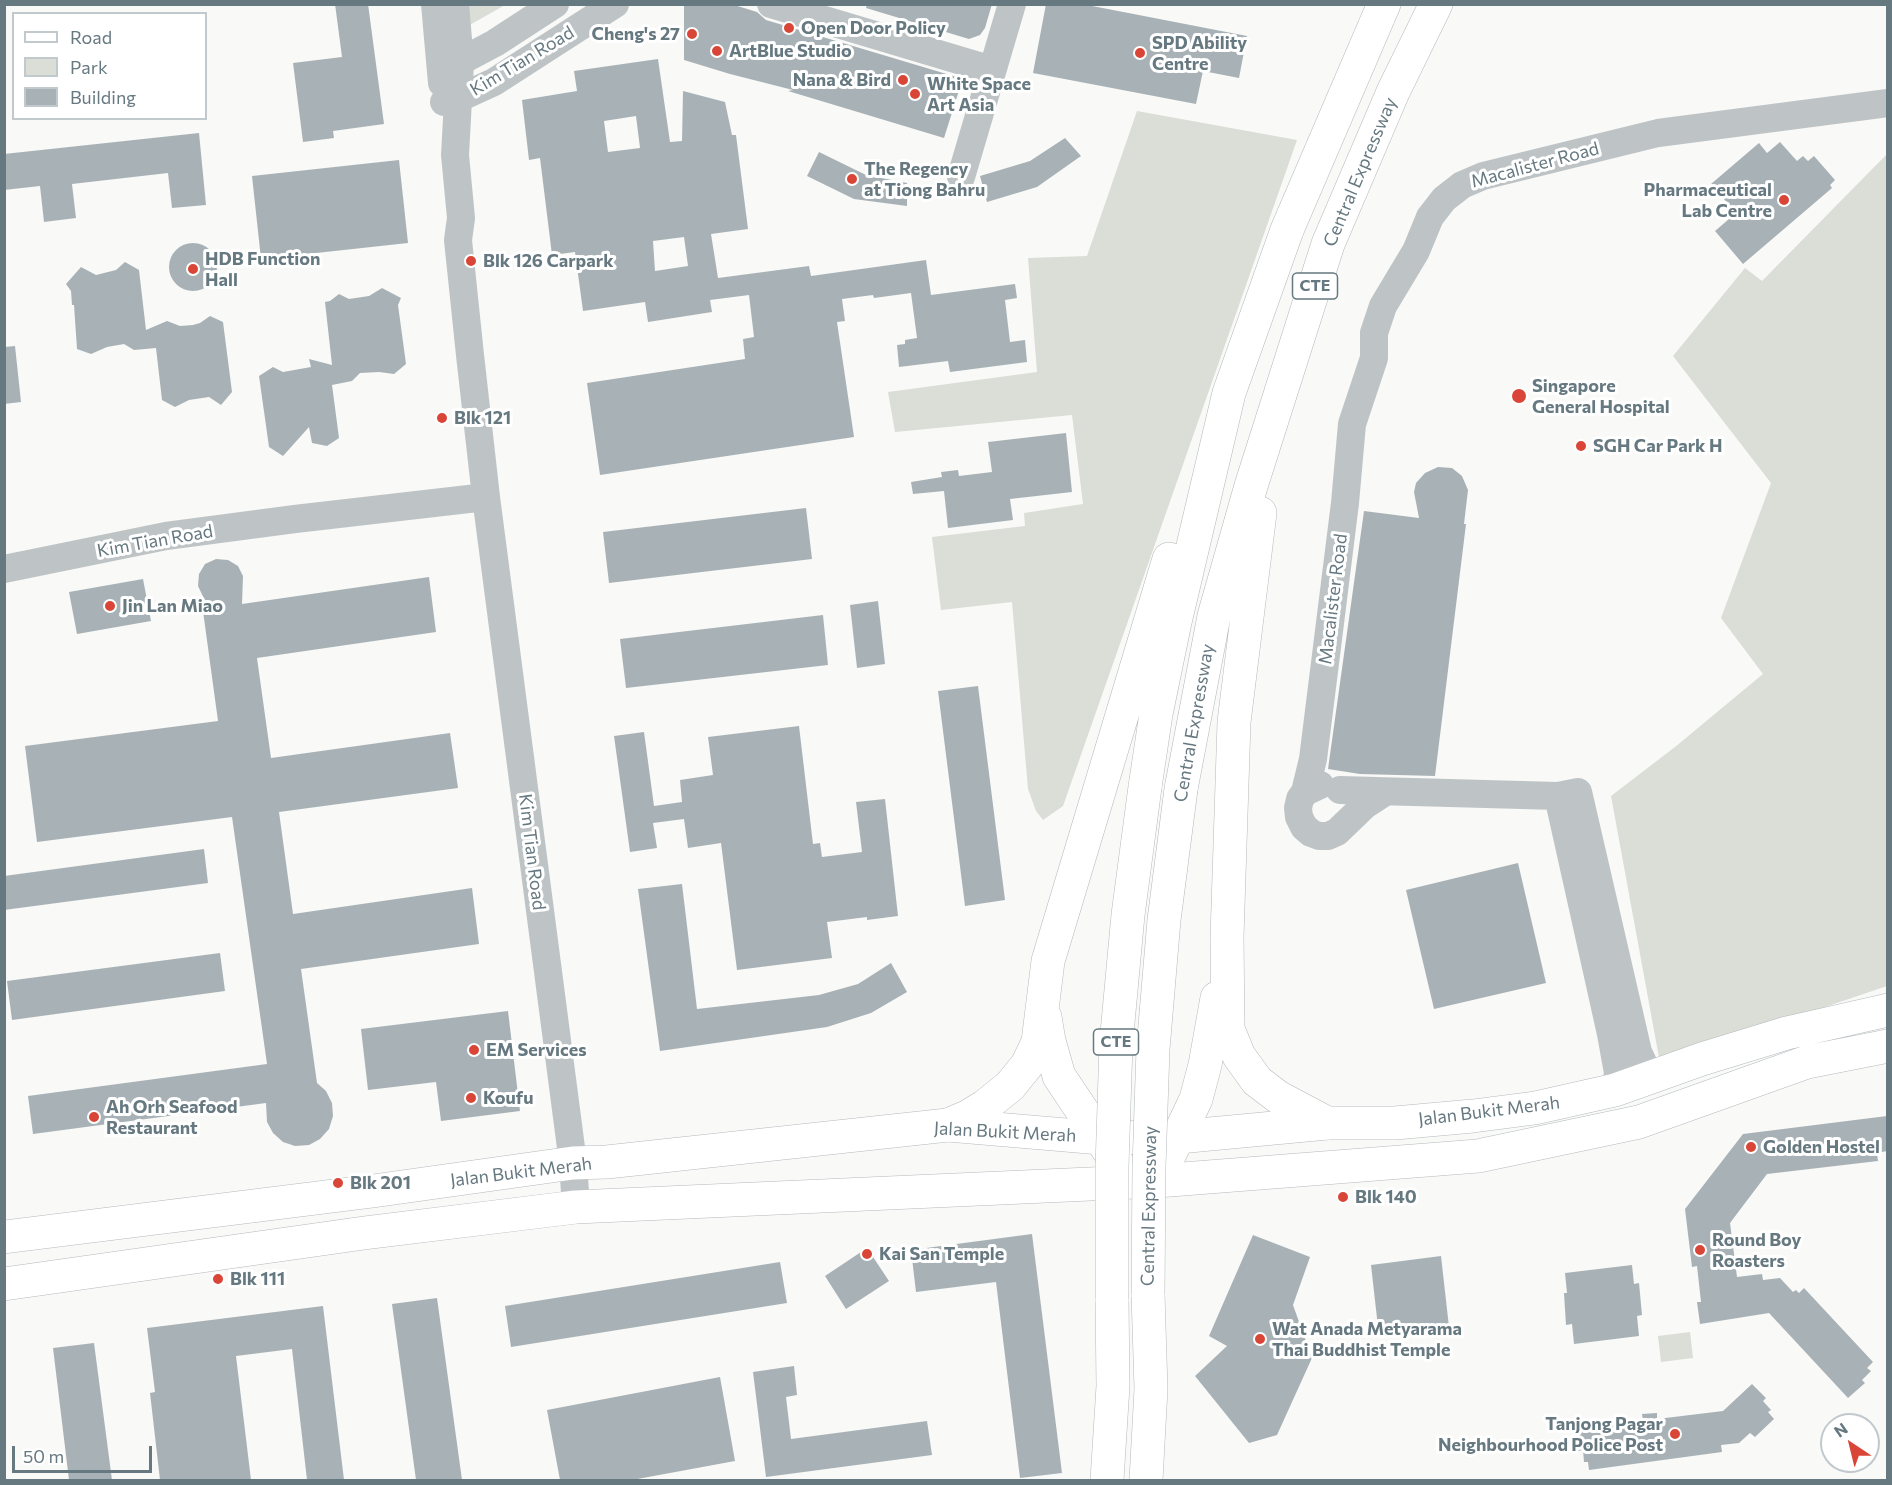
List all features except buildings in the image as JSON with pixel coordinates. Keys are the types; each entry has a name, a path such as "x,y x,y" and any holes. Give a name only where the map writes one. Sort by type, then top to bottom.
{"main road":[{"name":"Central Expressway","path":"1107,1480 1113,1386 1112,1167 1116,1044 1128,915 1156,714 1175,622 1229,393 1287,230 1384,4"},
{"name":"Central Expressway","path":"1146,1480 1151,1389 1148,1294 1153,1049 1164,920 1180,789 1214,616 1251,486 1328,244 1393,92 1436,4"},
{"path":"948,1125 986,1106 1010,1086 1027,1065 1038,1042 1048,961 1178,530 1229,393"},
{"path":"1251,486 1259,505 1260,517 1234,722 1227,937 1228,1029 1239,1056 1257,1081 1271,1092 1327,1123"},
{"path":"1043,1000 1049,1041 1059,1076 1101,1138 1143,1181 1178,1137 1196,1099 1205,1065 1227,937"},
{"name":"Jalan Bukit Merah","path":"4,1237 373,1191 573,1163 630,1160 948,1125 1101,1138 1178,1137 1327,1123 1395,1123 1473,1116 1535,1108 1615,1090 1660,1076 1702,1059 1788,1033 1887,1010"},
{"name":"Jalan Bukit Merah","path":"4,1284 364,1233 576,1208 1143,1181 1478,1156 1640,1122 1807,1062 1887,1046"}],"street":[{"name":"Kim Tian Road","path":"435,4 450,67 452,100 441,138 449,220 458,240 486,497 573,1163 576,1208"},
{"name":"Kim Tian Road","path":"450,67 495,43 555,4"},
{"name":"Kim Tian Road","path":"452,100 494,82 615,4"},
{"path":"771,4 992,70"},
{"path":"961,177 1012,4"},
{"name":"Kim Tian Road","path":"450,67 456,14"},
{"path":"456,14 470,36 495,43"},
{"name":"Macalister Road","path":"1385,792 1365,805 1337,832 1328,836 1311,833 1304,827 1299,817 1300,799 1325,789 1313,759 1345,503 1352,424 1374,358 1374,333 1383,306 1416,251 1430,218 1443,199 1462,185 1483,176 1658,133 1887,103"},
{"name":"Kim Tian Road","path":"4,569 166,536 486,497"},
{"path":"1325,789 1568,794"},
{"path":"1325,789 1349,804 1347,822"},
{"path":"1568,794 1638,1052 1645,1067 1660,1076"},
{"path":"1568,794 1618,1073 1615,1090"}],"green space":[{"path":"466,4 505,5 468,26"},
{"path":"1137,111 1297,140 1063,806 1043,820 1036,811 1028,789 1012,602 941,610 932,537 1025,526 1024,513 1083,504 1072,415 895,432 888,392 1037,372 1028,258 1087,256"},
{"path":"1887,154 1887,986 1660,1063 1611,796 1675,747 1763,674 1721,618 1771,483 1673,356 1745,268 1762,281"},
{"path":"1690,1332 1693,1358 1661,1362 1658,1336"}],"place":[{"name":"Open Door Policy","path":"789,28"},
{"name":"Cheng's 27","path":"692,34"},
{"name":"ArtBlue Studio","path":"717,51"},
{"name":"SPD Ability Centre","path":"1140,53"},
{"name":"Nana & Bird","path":"903,80"},
{"name":"White Space Art Asia","path":"915,94"},
{"name":"The Regency at Tiong Bahru","path":"852,179"},
{"name":"Pharmaceutical Lab Centre","path":"1784,200"},
{"name":"Blk 126 Carpark","path":"471,261"},
{"name":"HDB Function Hall","path":"193,269"},
{"name":"Singapore General Hospital","path":"1519,396"},
{"name":"Blk 121","path":"442,418"},
{"name":"SGH Car Park H","path":"1581,446"},
{"name":"Jin Lan Miao","path":"110,606"},
{"name":"EM Services","path":"474,1050"},
{"name":"Koufu","path":"471,1098"},
{"name":"Ah Orh Seafood Restaurant","path":"94,1117"},
{"name":"Golden Hostel","path":"1751,1147"},
{"name":"Blk 201","path":"338,1183"},
{"name":"Blk 140","path":"1343,1197"},
{"name":"Round Boy Roasters","path":"1700,1250"},
{"name":"Kai San Temple","path":"867,1254"},
{"name":"Blk 111","path":"218,1279"},
{"name":"Wat Anada Metyarama Thai Buddhist Temple","path":"1260,1339"},
{"name":"Tanjong Pagar Neighbourhood Police Post","path":"1675,1434"}]}
